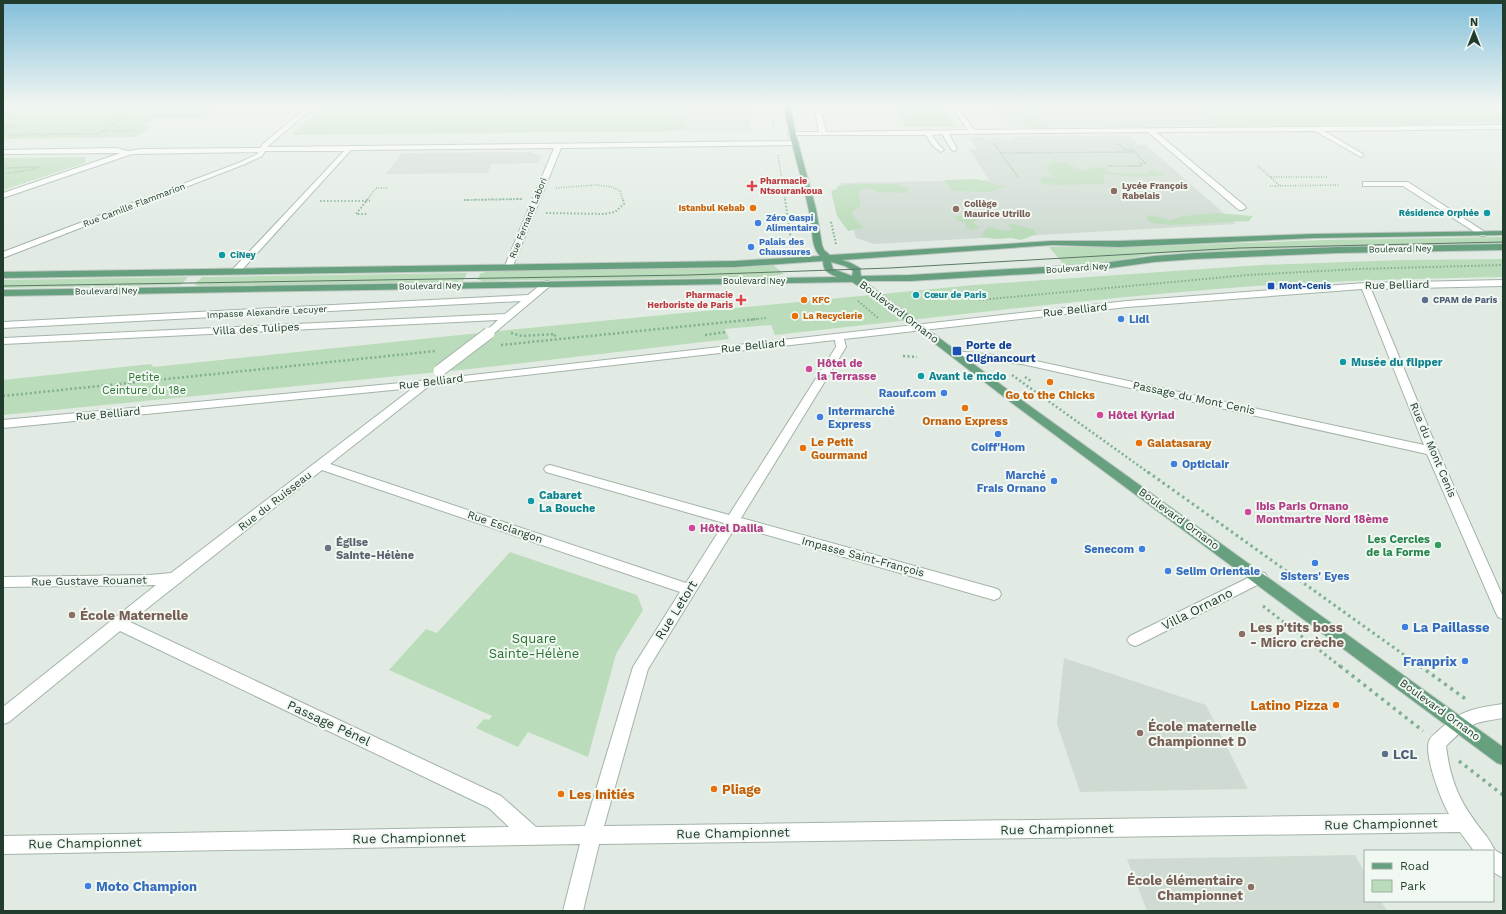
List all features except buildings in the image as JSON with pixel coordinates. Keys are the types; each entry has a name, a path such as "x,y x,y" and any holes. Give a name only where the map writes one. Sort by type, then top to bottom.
{"main road":[{"path":"797,148 814,218 817,244 820,251 827,257"},
{"name":"Boulevard Ney","path":"3,275 236,270 508,268 735,264 1063,243 1129,244 1307,236 1503,234"},
{"name":"Boulevard Ney","path":"3,293 856,280 1089,268 1164,258 1202,256 1345,250 1503,247"},
{"name":"Boulevard Ornano","path":"827,257 827,267 830,271 856,280 1014,399 1260,577 1503,757"}],"street":[{"path":"3,152 117,150 131,152 443,148"},
{"name":"Rue Fernand Labori","path":"508,268 557,148"},
{"path":"1170,148 1242,208"},
{"path":"1349,148 1361,155"},
{"path":"236,270 349,149"},
{"name":"Rue Camille Flammarion","path":"3,255 243,163 260,154 263,150"},
{"path":"3,196 131,152"},
{"path":"1366,184 1405,184 1484,234"},
{"name":"Rue Belliard","path":"3,424 426,382 1128,304 1365,286 1503,283"},
{"name":"Rue du Ruisseau","path":"3,717 174,578 489,333 547,284"},
{"name":"Rue du Mont Cenis","path":"1365,286 1432,450 1503,612"},
{"name":"Impasse Alexandre Lecuyer","path":"3,325 530,298"},
{"name":"Villa des Tulipes","path":"3,341 508,317"},
{"name":"Rue Letort","path":"573,911 592,835 641,666 840,348 839,337"},
{"name":"Passage du Mont Cenis","path":"955,354 1029,362 1432,450"},
{"name":"Rue Esclangon","path":"321,465 689,589"},
{"name":"Impasse Saint-François","path":"550,469 994,594"},
{"name":"Villa Ornano","path":"1135,640 1260,577"},
{"name":"Rue Gustave Rouanet","path":"3,582 150,580 174,578"},
{"name":"Passage Pénel","path":"118,623 495,802 532,836"},
{"path":"1485,850 1463,823 1451,801 1443,781 1437,743 1458,723 1485,713 1503,711"},
{"name":"Rue Championnet","path":"3,845 1463,823"},
{"path":"1494,860 1503,868"}],"path":[{"path":"777,148 790,234 797,245 827,257"},
{"path":"997,148 1018,177"},
{"path":"1108,166 1142,166 1140,163 1145,163 1132,150 1125,150 1123,148"},
{"path":"1001,153 1134,152"},
{"path":"1258,166 1281,186"},
{"path":"3,168 46,167"},
{"path":"1271,177 1327,177"},
{"path":"546,213 604,214 615,212 624,204 623,197 619,190 606,185 590,184 568,188 556,188"},
{"path":"1270,186 1340,185"},
{"path":"368,214 356,214 376,188 388,188"},
{"path":"464,200 513,199"},
{"path":"315,201 370,201"},
{"path":"979,300 1248,275 1358,269 1503,266"},
{"path":"499,345 767,318"},
{"path":"705,335 726,332"},
{"path":"511,333 522,336 556,334 554,339"},
{"path":"3,396 436,351"},
{"path":"903,356 916,357"},
{"name":"Boulevard Ornano","path":"987,357 1485,713"},
{"path":"1240,587 1410,719 1437,743 1503,795"}],"shaded area":[{"path":"976,148 1149,148 1236,224 874,244 856,238 840,183 989,180 969,149 977,149"},
{"path":"530,152 541,156 538,163 492,164 487,173 386,174 402,153"},
{"name":"École maternelle Championnet D","path":"1064,658 1206,705 1248,789 1080,792 1057,724"},
{"name":"École élémentaire Championnet","path":"1355,855 1364,871 1364,902 1382,902 1387,911 1147,911 1127,859"}],"green space":[{"path":"85,157 85,163 3,190 3,158"},
{"path":"1052,161 1065,162 1083,171 1092,168 1105,167 1111,173 1151,173 1148,170 1155,169 1158,173 1163,173 1165,175 1139,177 1103,174 1105,184 1041,184 1042,177 1054,177 1046,167"},
{"path":"977,179 1004,187 989,192 952,191 945,180"},
{"path":"852,184 896,184 909,188 906,193 878,192 867,188 858,191 861,206 851,213 863,228 848,231 837,216 831,191 837,189 837,186"},
{"path":"1216,213 1253,216 1249,221 1170,225 1151,223 1146,218 1149,215 1170,220 1184,216"},
{"path":"955,216 978,218 973,223 980,228 971,230 965,227 966,223 956,220"},
{"path":"1012,224 1033,229 1037,234 1021,240 1011,238 995,239 981,237 984,231 989,227 1006,231 1013,229 1007,225"},
{"path":"1503,237 1503,244 1192,252 1154,254 1103,263 1065,266 1049,247 1132,247 1326,240"},
{"name":"Petite Ceinture du 18e","path":"1503,259 1503,277 1324,282 1253,286 1051,305 775,335 771,325 725,329 729,339 479,368 3,415 3,380 151,364 153,367 508,330 974,285 1261,265 1402,260"},
{"path":"773,265 784,274 766,277 477,280 481,273 484,273 485,271 738,268"},
{"path":"467,273 463,281 459,280 458,282 194,285 202,277"},
{"path":"188,277 181,285 3,288 3,280"},
{"name":"Square Sainte-Hélène","path":"510,552 637,595 643,610 616,654 588,757 528,732 518,747 476,728 484,719 489,720 492,716 389,670 426,629 437,633"}],"tram line":[{"path":"3,286 689,275 890,268 1239,248 1503,242"}],"place":[{"name":"Pharmacie Ntsourankoua","path":"752,186"},
{"name":"Lycée François Rabelais","path":"1114,191"},
{"name":"Istanbul Kebab","path":"753,208"},
{"name":"Collège Maurice Utrillo","path":"956,209"},
{"name":"Résidence Orphée","path":"1487,213"},
{"name":"Zéro Gaspi Alimentaire","path":"758,223"},
{"name":"Palais des Chaussures","path":"751,247"},
{"name":"CiNey","path":"222,255"},
{"name":"Mont-Cenis","path":"1271,286"},
{"name":"Cœur de Paris","path":"916,295"},
{"name":"Pharmacie Herboriste de Paris","path":"741,300"},
{"name":"KFC","path":"804,300"},
{"name":"CPAM de Paris","path":"1425,300"},
{"name":"La Recyclerie","path":"795,316"},
{"name":"Lidl","path":"1121,319"},
{"name":"Porte de Clignancourt","path":"957,351"},
{"name":"Musée du flipper","path":"1343,362"},
{"name":"Hôtel de la Terrasse","path":"809,369"},
{"name":"Avant le mcdo","path":"921,376"},
{"name":"Go to the Chicks","path":"1050,382"},
{"name":"Raouf.com","path":"944,393"},
{"name":"Ornano Express","path":"965,408"},
{"name":"Hôtel Kyriad","path":"1100,415"},
{"name":"Intermarché Express","path":"820,417"},
{"name":"Coiff'Hom","path":"998,434"},
{"name":"Galatasaray","path":"1139,443"},
{"name":"Le Petit Gourmand","path":"803,448"},
{"name":"Opticlair","path":"1174,464"},
{"name":"Marché Frais Ornano","path":"1054,481"},
{"name":"Cabaret La Bouche","path":"531,501"},
{"name":"Ibis Paris Ornano Montmartre Nord 18ème","path":"1248,512"},
{"name":"Hôtel Dalila","path":"692,528"},
{"name":"Les Cercles de la Forme","path":"1438,545"},
{"name":"Église Sainte-Hélène","path":"328,548"},
{"name":"Senecom","path":"1142,549"},
{"name":"Sisters' Eyes","path":"1315,563"},
{"name":"Selim Orientale","path":"1168,571"},
{"name":"École Maternelle","path":"72,615"},
{"name":"La Paillasse","path":"1405,627"},
{"name":"Les p'tits boss - Micro crèche","path":"1242,634"},
{"name":"Franprix","path":"1465,661"},
{"name":"Latino Pizza","path":"1336,705"},
{"name":"École maternelle Championnet D","path":"1140,733"},
{"name":"LCL","path":"1385,754"},
{"name":"Pliage","path":"714,789"},
{"name":"Les Initiés","path":"561,794"},
{"name":"Moto Champion","path":"88,886"},
{"name":"École élémentaire Championnet","path":"1251,887"}]}
